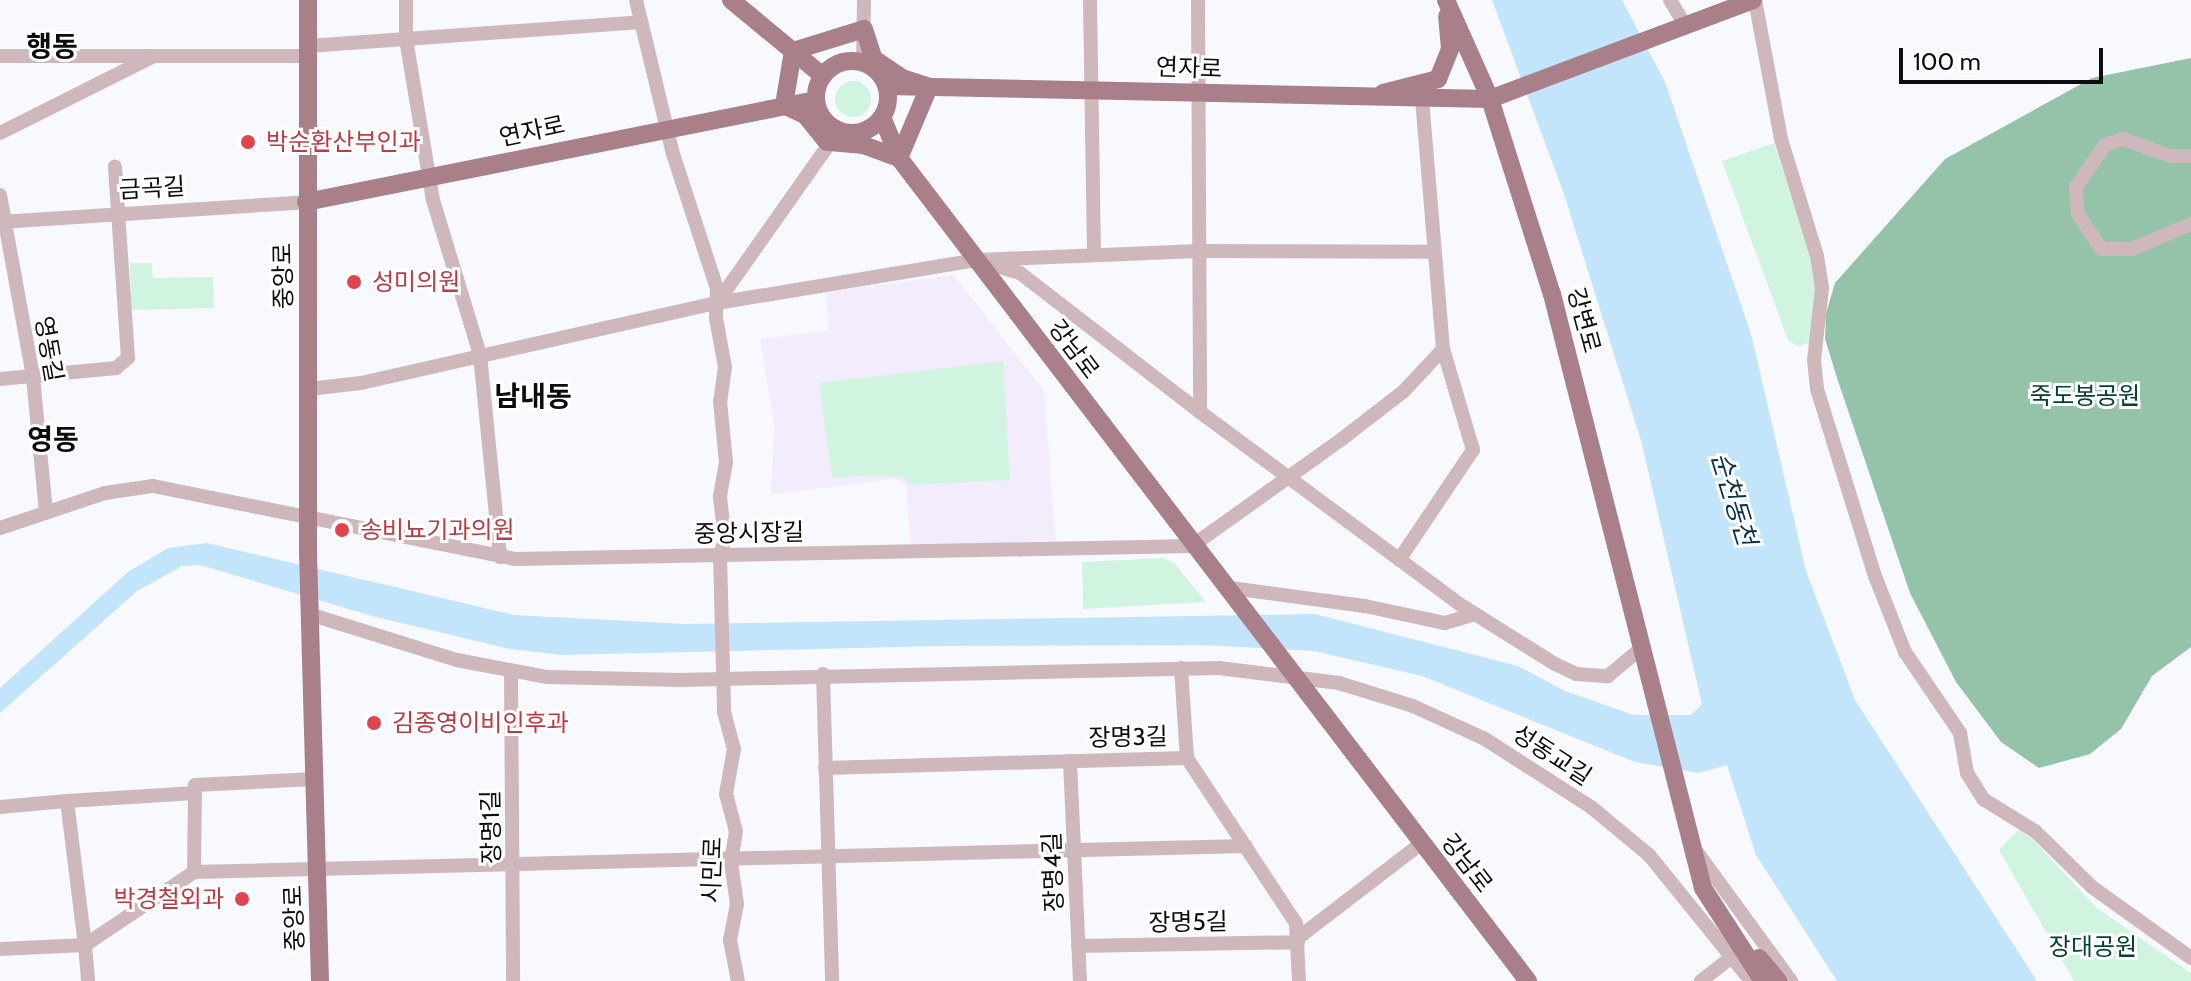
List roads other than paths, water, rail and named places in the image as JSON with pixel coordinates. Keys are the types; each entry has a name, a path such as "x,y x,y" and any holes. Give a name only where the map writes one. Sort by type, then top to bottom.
{"main road":[{"name":"중앙로","path":"308,0 308,552 320,981"},
{"path":"731,0 823,76"},
{"path":"1355,98 1438,79 1450,49 1446,0"},
{"name":"강변로","path":"1446,0 1490,99 1576,383 1641,656 1694,849"},
{"name":"연자로","path":"887,86 1198,92 1422,101 1490,99 1519,92 1676,28 1719,6 1754,0"},
{"path":"864,29 874,59 902,78 929,87 899,158 833,136 805,115 784,105 793,51 864,29"},
{"path":"841,63 863,63 887,86 882,117 866,130 833,136 816,100 823,76 841,63"},
{"name":"연자로","path":"306,202 666,127 816,100"},
{"name":"강남로","path":"882,117 899,158 1192,546 1288,666 1528,981"},
{"path":"1694,849 1717,915 1762,981"},
{"path":"1694,849 1718,897 1778,981"}],"street":[{"path":"406,0 406,39 429,178 480,355 500,557"},
{"name":"시민로","path":"636,0 666,127 717,289 725,367 720,401 726,462 720,487 725,540 720,555 724,712 734,749 726,794 735,827 731,862 737,904 730,940 738,981"},
{"path":"863,63 864,0"},
{"path":"1090,0 1094,255"},
{"path":"1198,0 1200,412"},
{"path":"1670,0 1676,28"},
{"path":"1754,0 1781,139 1817,256 1822,288 1814,360 1817,389 1875,576 1905,652 1960,733 1967,773 1983,799 2035,831 2092,887 2191,958"},
{"path":"0,56 308,51 406,39 641,22"},
{"path":"0,133 156,55"},
{"path":"1399,560 1473,450 1443,349 1422,101"},
{"path":"717,303 833,136"},
{"path":"2191,156 2170,156 2123,139 2105,145 2076,187 2078,214 2101,249 2132,249 2191,224"},
{"path":"0,379 116,368 128,358 115,166"},
{"name":"영동길","path":"0,195 2,222 33,377 46,512"},
{"name":"금곡길","path":"2,222 306,202"},
{"path":"309,389 717,303 977,260 1199,251 1434,252"},
{"path":"977,260 1020,273 1200,412 1475,614 1576,674 1608,676 1641,656"},
{"path":"1192,546 1292,479 1404,391 1443,349"},
{"name":"중앙시장길","path":"0,528 105,493 153,486 309,521 500,557 1192,546"},
{"path":"1224,587 1365,606 1452,624 1475,614"},
{"name":"성동교길","path":"309,614 511,673 823,674 1288,666 1413,706 1485,739 1552,779 1649,855 1732,957"},
{"path":"1181,668 1187,758 1290,913 1298,940 1299,981"},
{"name":"장명1길","path":"511,673 513,981"},
{"path":"823,674 832,981"},
{"name":"장명3길","path":"825,768 1187,758"},
{"name":"장명4길","path":"1070,761 1080,981"},
{"path":"194,872 195,785 314,779"},
{"path":"0,807 195,793"},
{"path":"67,801 88,981"},
{"path":"1298,940 1422,843"},
{"path":"0,949 85,945 194,872 731,862 1246,846"},
{"path":"1694,849 1791,981"},
{"name":"장명5길","path":"1078,946 1298,940"},
{"path":"1701,981 1732,957"},
{"path":"1732,957 1751,981"},
{"path":"1732,957 1762,981"}],"water":[{"name":"순천동천","path":"1492,0 1622,0 1665,82 1751,334 1806,571 1855,700 2037,981 1837,981 1756,855 1727,765 1699,773 1635,762 1422,676 1314,651 1203,645 942,646 562,655 510,649 372,616 200,565 182,566 137,591 0,713 0,688 128,572 168,548 207,543 514,615 686,624 1315,614 1518,666 1565,691 1634,715 1691,715 1702,704 1642,444 1564,194"}],"place":[{"name":"박순환산부인과","path":"248,142"},
{"name":"성미의원","path":"354,282"},
{"name":"송비뇨기과의원","path":"342,530"},
{"name":"김종영이비인후과","path":"374,723"},
{"name":"박경철외과","path":"242,899"}],"district":[{"name":"행동","path":"52,46"},
{"name":"남내동","path":"533,396"},
{"name":"영동","path":"53,439"}],"park label":[{"name":"죽도봉공원","path":"2085,396"},
{"name":"장대공원","path":"2093,947"}]}
